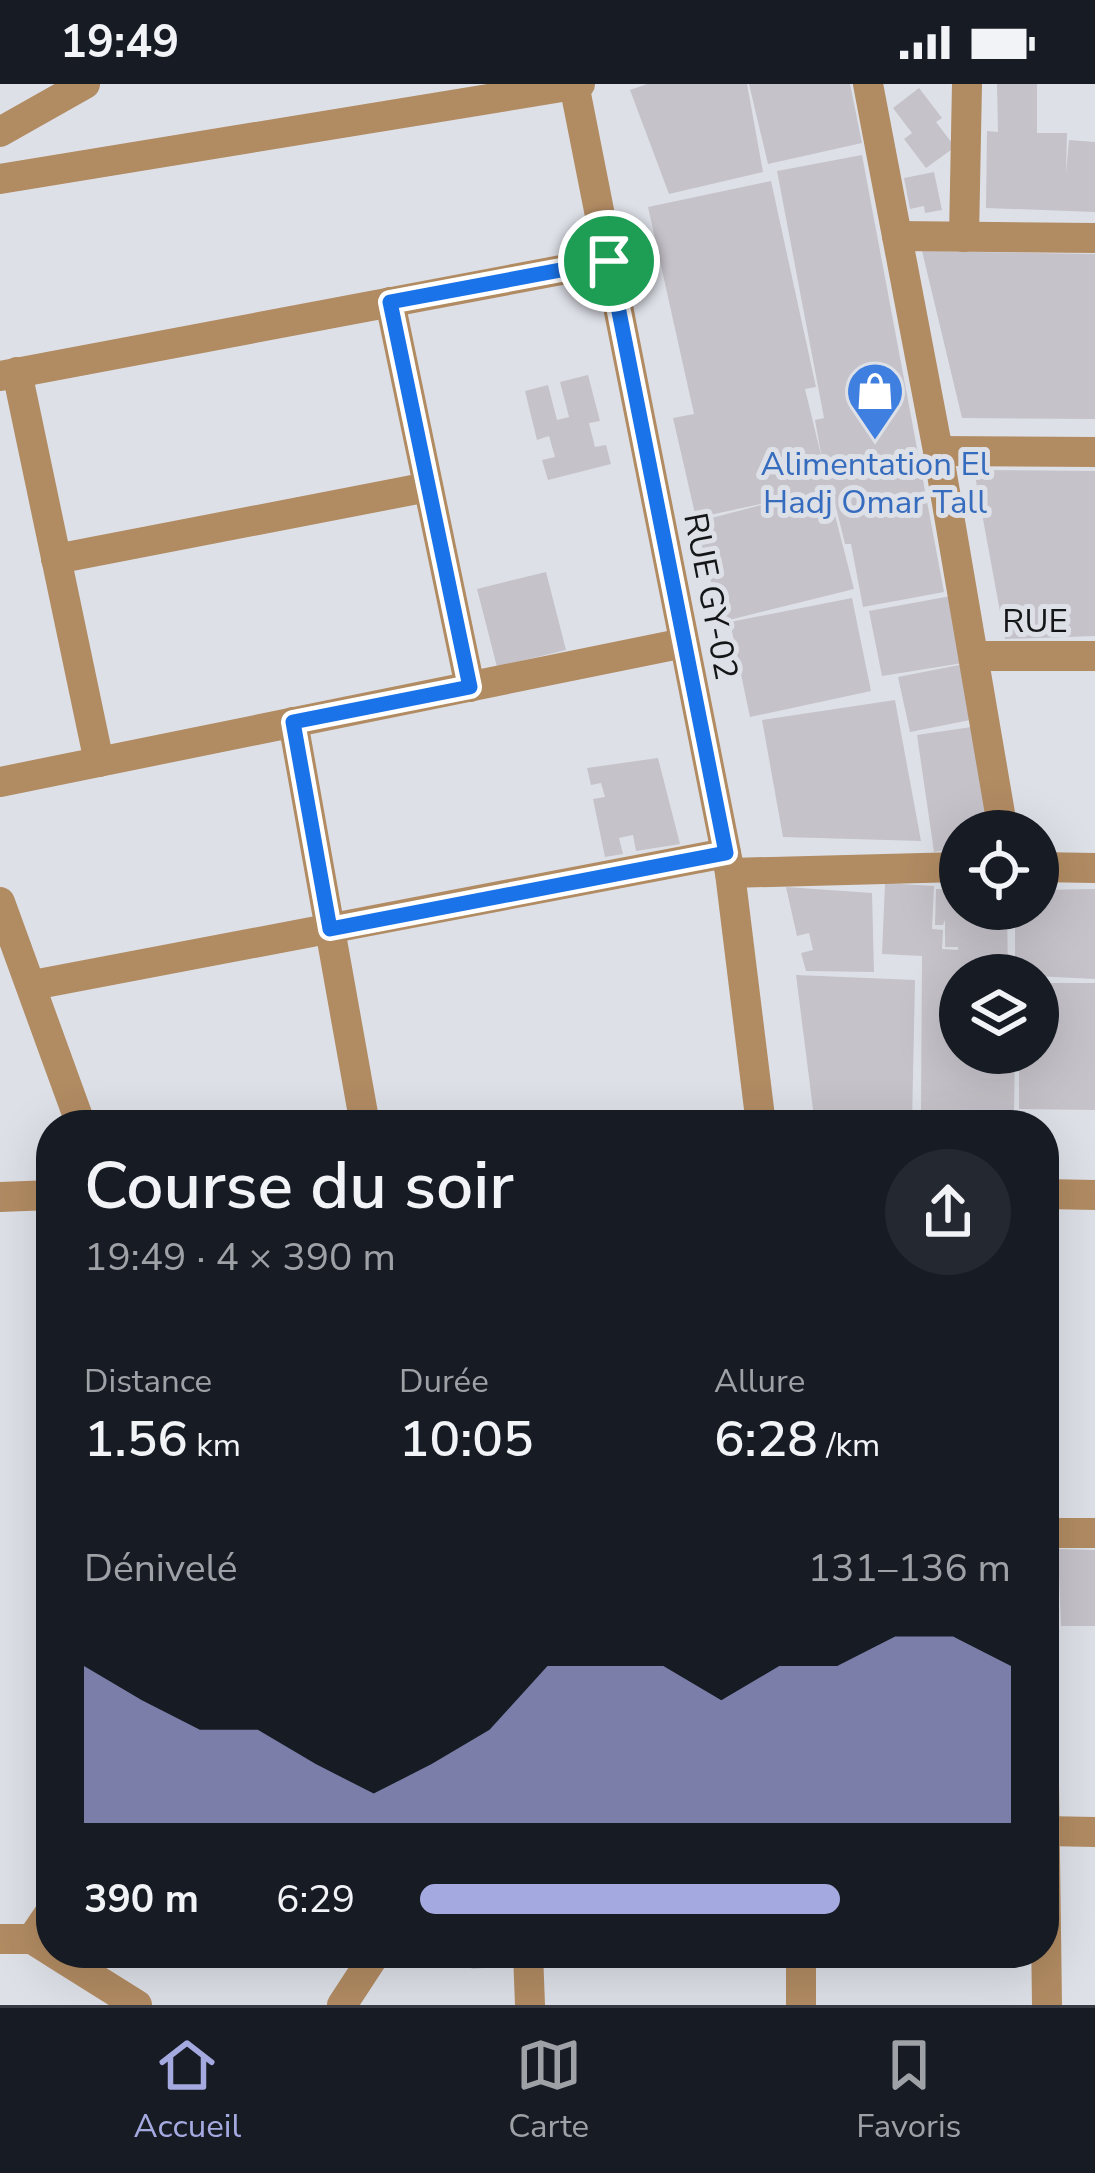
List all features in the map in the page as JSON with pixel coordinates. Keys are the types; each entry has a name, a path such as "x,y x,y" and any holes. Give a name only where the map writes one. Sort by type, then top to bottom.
{"street":[{"path":"0,132 85,84"},
{"path":"868,84 1000,810"},
{"path":"964,237 967,84"},
{"path":"0,179 576,85"},
{"name":"RUE GY-02","path":"576,85 728,863 759,1110"},
{"path":"897,236 1095,238"},
{"path":"98,762 56,559 9,374 609,261"},
{"path":"390,302 470,687"},
{"path":"938,451 1095,452"},
{"path":"56,559 428,488"},
{"path":"0,782 684,643"},
{"name":"RUE","path":"975,656 1095,656"},
{"path":"293,722 361,1110"},
{"path":"33,985 330,929 728,863 939,867"},
{"path":"1059,867 1095,868"},
{"path":"0,902 76,1110"},
{"path":"1059,1194 1095,1195"},
{"path":"0,1197 36,1196"},
{"path":"1059,1533 1095,1533"},
{"path":"1059,1831 1095,1832"},
{"path":"0,1939 36,1946"},
{"path":"78,1968 137,2005"},
{"path":"342,2005 366,1968"},
{"path":"529,1968 530,2005"},
{"path":"801,2005 802,1968"},
{"path":"1047,1968 1047,2005"}],"building":[{"path":"647,84 747,84 763,172 669,194 630,90"},
{"path":"749,84 850,84 862,143 768,164"},
{"path":"997,84 1037,84 1037,133 1067,133 1066,174 1069,140 1095,142 1095,212 986,208 987,131 998,132"},
{"path":"919,88 942,118 936,122 955,147 926,168 904,139 912,133 893,108"},
{"path":"862,155 944,592 863,607 851,544 845,544 831,487 854,589 721,622 696,522 784,499 696,518 673,418 694,414 648,207 771,181 816,387 805,389 822,459 815,420 824,418 777,171"},
{"path":"934,172 942,210 910,209 904,178"},
{"path":"922,251 1095,254 1095,419 962,418"},
{"path":"588,375 600,421 589,423 595,447 606,445 611,464 548,480 542,460 555,457 549,436 537,440 525,391 548,385 557,420 569,417 560,382"},
{"path":"974,470 1095,471 1095,636 1005,639"},
{"path":"546,572 566,650 497,667 477,589"},
{"path":"951,596 963,663 882,676 869,611"},
{"path":"852,598 871,691 750,717 730,622"},
{"path":"964,664 975,719 910,732 898,677"},
{"path":"895,700 921,841 783,837 762,720"},
{"path":"978,726 990,810 939,810 939,851 934,852 917,735"},
{"path":"658,758 680,844 636,851 633,835 619,838 623,854 605,857 593,799 605,797 601,783 591,785 587,768"},
{"path":"885,883 934,886 932,929 943,930 942,949 958,950 945,947 945,930 1007,930 1008,954 939,954 939,1074 1015,1074 1014,1110 921,1110 922,956 882,954"},
{"path":"786,887 872,893 874,972 806,971 801,953 813,950 809,933 797,936"},
{"path":"939,889 939,925 935,925"},
{"path":"1095,889 1095,979 1059,977 1059,954 1015,954 1015,930 1059,930 1059,890"},
{"path":"796,975 915,980 912,1110 813,1110"},
{"path":"1059,983 1095,983 1095,1110 1019,1109 1019,1074 1059,1074"},
{"path":"1059,1549 1095,1550 1095,1626 1061,1626"}],"place":[{"name":"Alimentation El Hadj Omar Tall","path":"875,442"}],"route":[{"path":"609,261 726,853 330,929 293,722 470,687 390,302 609,261"}]}
